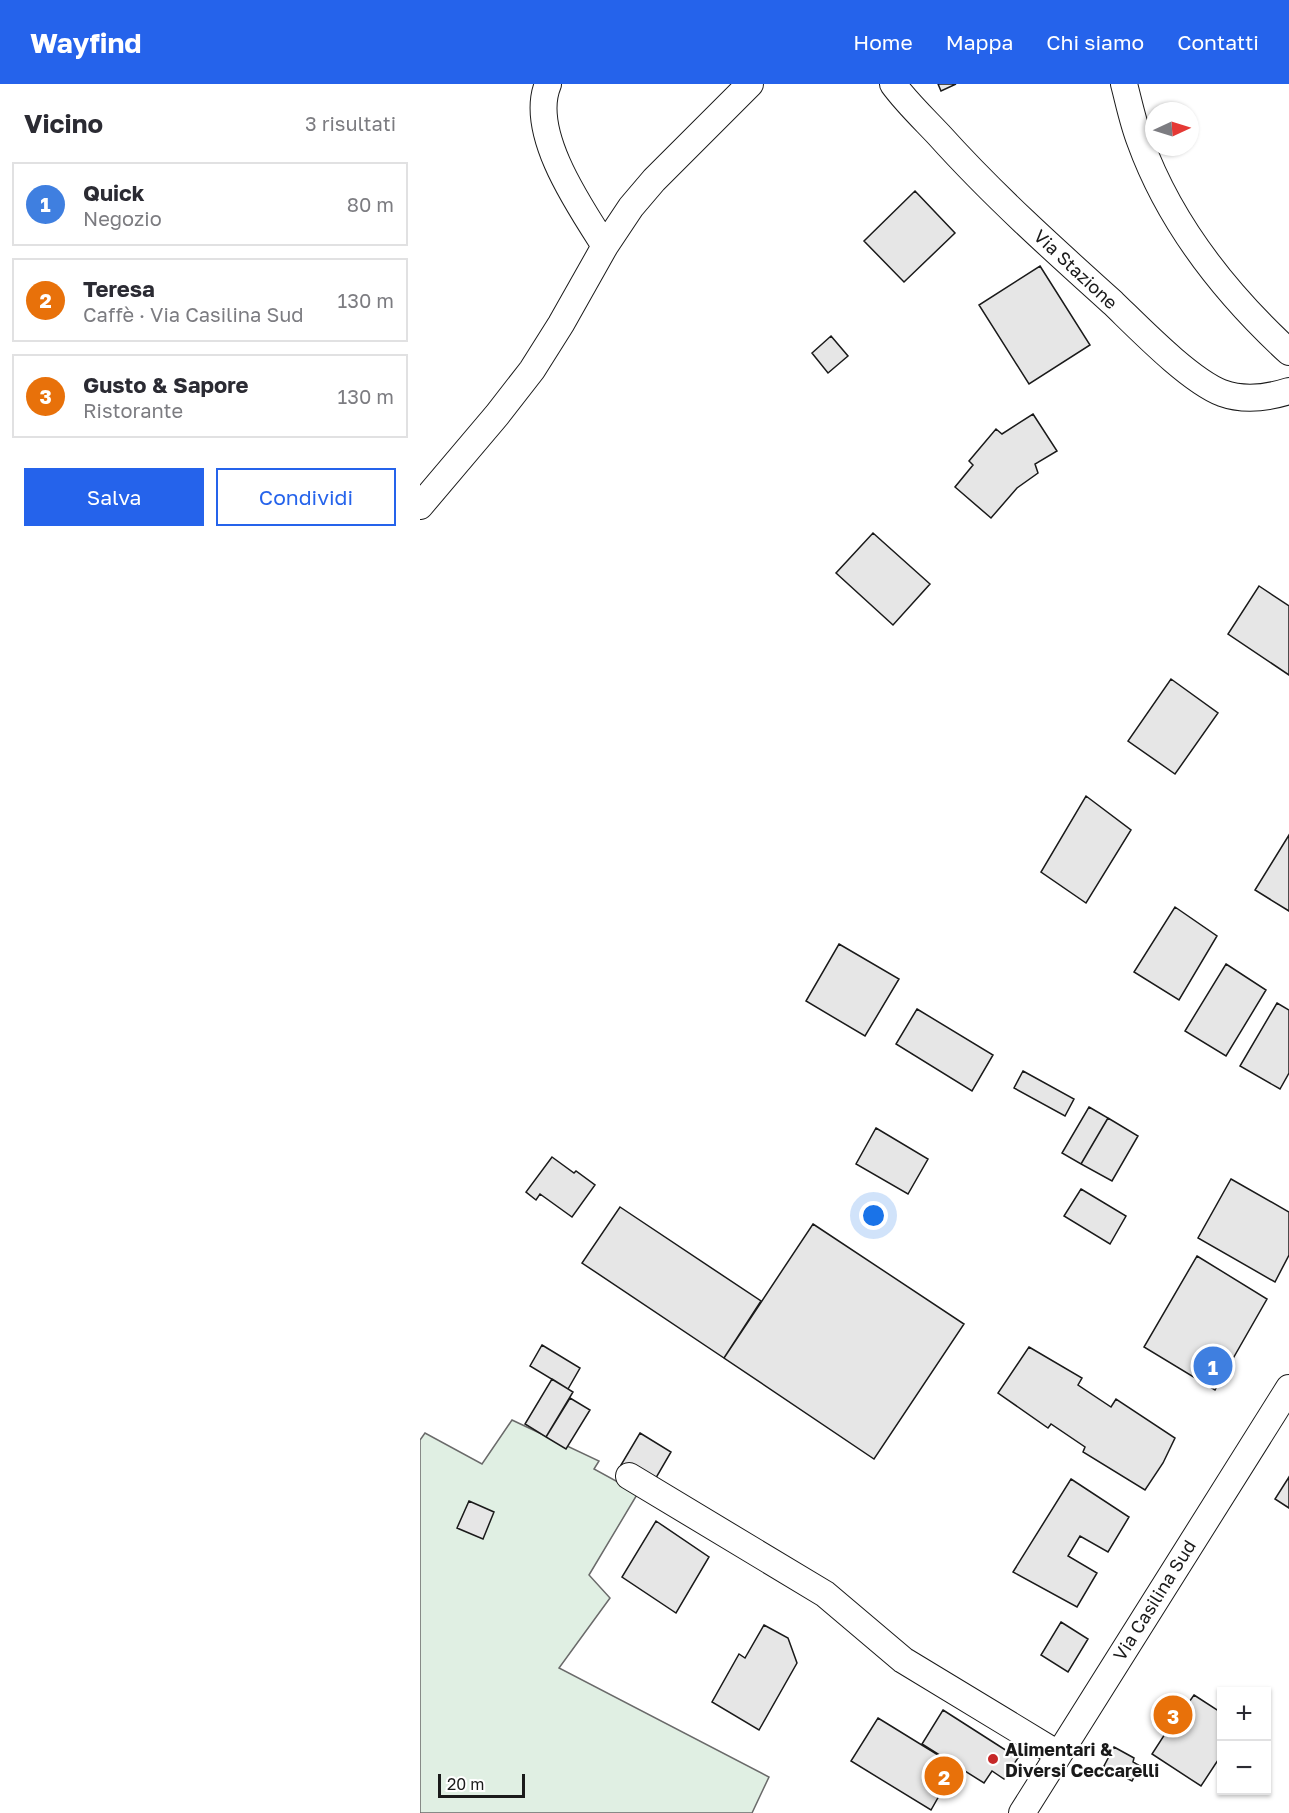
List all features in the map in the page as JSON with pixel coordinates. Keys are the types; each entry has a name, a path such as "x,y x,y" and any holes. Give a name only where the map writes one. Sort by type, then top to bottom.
{"street":[{"path":"548,84 543,113 548,137 572,192 605,246"},
{"path":"420,506 532,370 623,218 654,180 750,84"},
{"name":"Via Stazione","path":"893,84 995,195 1191,373 1220,392 1234,397 1260,397 1289,391"},
{"path":"1124,84 1148,160 1175,216 1226,288 1247,312 1289,352"},
{"name":"Via Casilina Sud","path":"1022,1813 1289,1388"},
{"path":"629,1476 818,1590 849,1613 903,1660 1058,1754"}],"green space":[{"path":"512,1420 599,1461 594,1469 638,1493 589,1575 610,1598 559,1668 769,1777 752,1813 420,1813 420,1440 425,1433 482,1464"}],"building":[{"path":"938,84 956,84 941,91"},
{"path":"915,191 955,233 904,282 864,241"},
{"path":"1040,266 1090,345 1029,384 979,305"},
{"path":"831,336 848,356 828,373 812,353"},
{"path":"1033,414 1057,451 1035,464 1038,473 1017,488 991,518 955,487 973,465 969,461 996,429 1002,434"},
{"path":"873,533 930,584 893,625 836,573"},
{"path":"1259,586 1289,606 1289,675 1228,634"},
{"path":"1171,679 1218,713 1175,774 1128,741"},
{"path":"1086,796 1131,830 1086,903 1041,872"},
{"path":"1289,835 1289,911 1255,890"},
{"path":"1175,907 1217,936 1179,1000 1134,972"},
{"path":"839,944 899,979 865,1036 806,1001"},
{"path":"1226,964 1266,990 1226,1056 1185,1031"},
{"path":"1277,1003 1289,1010 1289,1073 1280,1089 1240,1066"},
{"path":"917,1009 993,1055 972,1091 896,1044"},
{"path":"1023,1071 1074,1099 1065,1116 1014,1088"},
{"path":"1089,1107 1108,1118 1081,1164 1062,1153"},
{"path":"1108,1118 1138,1136 1112,1181 1081,1164"},
{"path":"876,1128 928,1159 908,1194 856,1164"},
{"path":"552,1157 595,1185 572,1217 540,1194 536,1200 526,1192"},
{"path":"1231,1179 1289,1212 1289,1255 1275,1282 1198,1238"},
{"path":"1081,1189 1126,1216 1110,1244 1064,1216"},
{"path":"620,1207 761,1301 724,1358 582,1263"},
{"path":"813,1224 964,1324 874,1459 724,1358"},
{"path":"1197,1256 1267,1299 1215,1390 1144,1347"},
{"path":"542,1345 580,1368 568,1389 530,1366"},
{"path":"1029,1347 1082,1378 1078,1385 1111,1407 1116,1399 1175,1438 1163,1463 1145,1490 1083,1452 1085,1447 1051,1424 1048,1428 998,1393"},
{"path":"552,1379 573,1392 546,1437 525,1424"},
{"path":"570,1398 590,1410 566,1449 546,1437"},
{"path":"640,1433 671,1452 653,1483 621,1465"},
{"path":"1289,1477 1289,1508 1275,1499"},
{"path":"1071,1479 1129,1517 1108,1552 1080,1536 1068,1556 1097,1573 1077,1607 1013,1572"},
{"path":"469,1501 494,1512 483,1539 457,1528"},
{"path":"656,1521 709,1557 676,1613 622,1577"},
{"path":"1061,1622 1088,1639 1068,1672 1041,1655"},
{"path":"764,1625 788,1638 797,1663 759,1730 712,1702 739,1654 745,1658"},
{"path":"1194,1695 1217,1710 1217,1762 1201,1786 1152,1754 1165,1734 1162,1732 1181,1701 1187,1705"},
{"path":"943,1710 1018,1758 1004,1779 992,1771 984,1783 922,1744"},
{"path":"878,1718 956,1766 931,1810 851,1761"},
{"path":"1114,1747 1134,1758 1133,1762 1140,1766 1132,1781 1104,1766"}],"place":[{"name":"Quick","path":"1213,1366"},
{"name":"Gusto & Sapore","path":"1173,1715"},
{"name":"Alimentari & Diversi Ceccarelli","path":"993,1759"},
{"name":"Teresa","path":"944,1776"}]}
